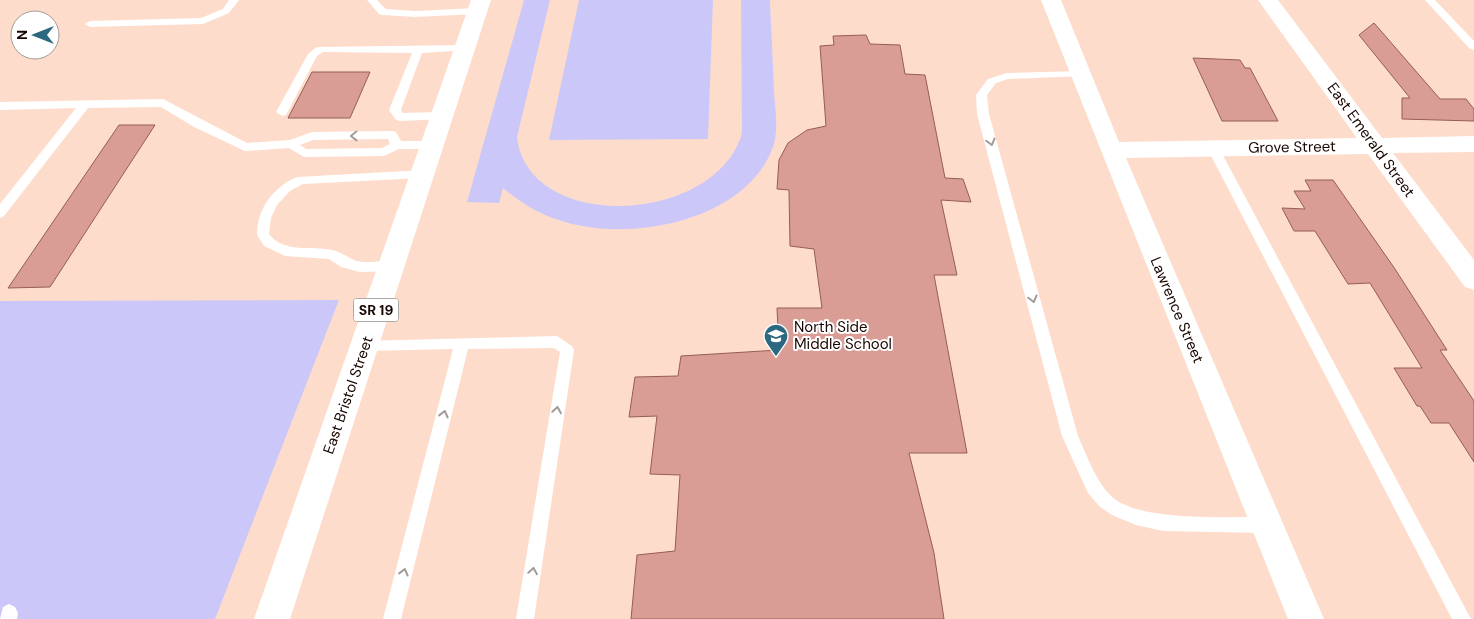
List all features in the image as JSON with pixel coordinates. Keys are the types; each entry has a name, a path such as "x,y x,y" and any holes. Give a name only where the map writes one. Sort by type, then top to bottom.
{"street":[{"name":"Lawrence Street","path":"1051,0 1111,150 1306,619"},
{"name":"East Emerald Street","path":"1268,0 1474,280"},
{"name":"East Bristol Street","path":"272,619 479,6"},
{"name":"Grove Street","path":"1111,150 1474,144"}],"lane":[{"path":"90,24 203,21 226,12 234,0"},
{"path":"372,0 383,12 416,14 479,6"},
{"path":"1430,0 1474,47"},
{"path":"282,112 313,54 321,49 418,50 464,48"},
{"path":"418,50 395,110 400,117 441,116"},
{"path":"1080,74 1007,76 992,81 981,95 983,114 1070,436 1094,488 1106,502 1118,510 1136,517 1162,523 1267,525"},
{"path":"0,106 162,103 198,124 245,146 290,144 312,136 392,136 397,145"},
{"path":"0,213 85,104"},
{"path":"290,144 304,153 384,152 397,145 432,146"},
{"path":"1214,148 1462,619"},
{"path":"391,267 348,266 327,254 286,252 274,249 263,235 264,217 285,188 301,180 423,174"},
{"path":"365,345 557,342 567,350 525,619"},
{"path":"392,619 462,343"}],"shaded area":[{"path":"524,0 550,0 517,137 529,168 553,190 586,203 624,206 662,200 697,186 725,164 742,133 741,0 770,0 776,133 773,147 759,172 739,193 713,209 684,220 653,227 592,228 565,222 533,209 503,188 499,203 467,202"},
{"path":"579,0 713,0 708,139 549,140"},
{"path":"339,300 215,619 0,619 0,301"}],"building":[{"path":"1374,23 1440,99 1466,99 1474,109 1474,121 1402,119 1402,98 1410,98 1359,35"},
{"path":"866,35 870,44 900,45 905,74 925,75 945,178 963,179 971,202 941,200 957,275 934,275 967,453 909,453 934,553 944,619 631,619 637,555 675,551 680,475 650,474 657,416 629,417 635,377 678,376 681,356 779,350 777,308 822,308 814,249 790,246 789,190 777,189 779,160 788,143 807,130 826,126 820,46 834,45 833,36"},
{"path":"1193,58 1240,60 1245,68 1250,68 1278,121 1222,121"},
{"path":"312,72 370,72 350,118 288,118"},
{"path":"119,125 155,125 50,287 8,288"},
{"path":"1305,180 1333,180 1395,269 1447,350 1440,350 1474,401 1474,462 1449,423 1431,423 1420,406 1417,406 1394,368 1422,368 1370,283 1348,284 1315,231 1294,231 1282,208 1305,209 1294,191 1311,191"}],"place":[{"name":"North Side Middle School","path":"776,357"}]}
